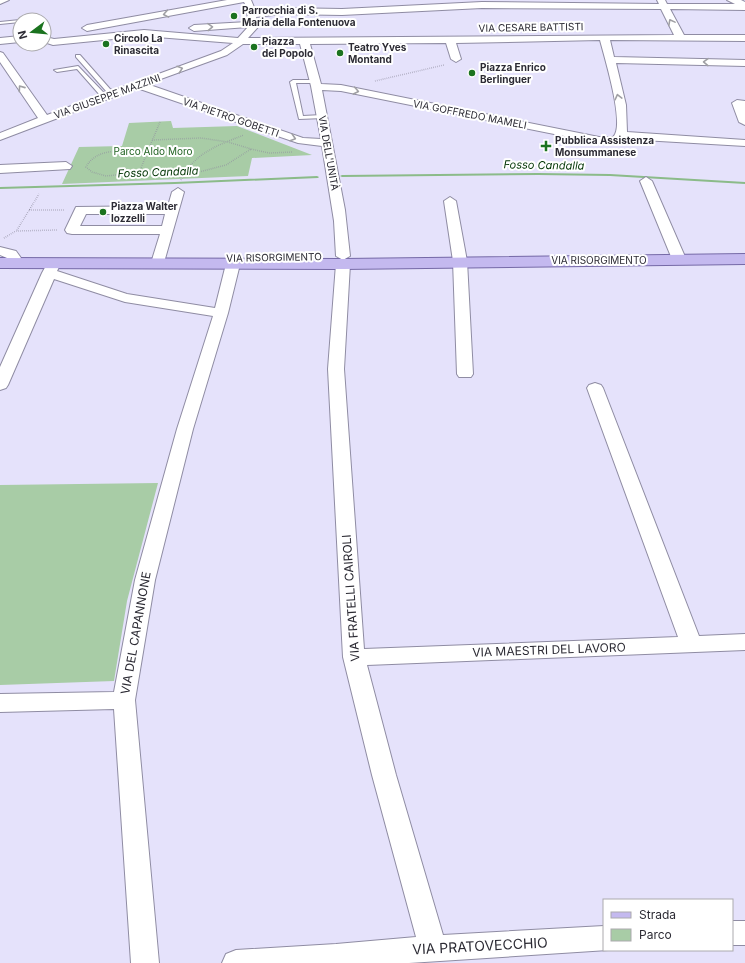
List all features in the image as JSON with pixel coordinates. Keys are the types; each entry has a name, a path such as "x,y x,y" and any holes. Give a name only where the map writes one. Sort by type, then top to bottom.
{"main road":[{"name":"VIA RISORGIMENTO","path":"162,263 203,258 457,261 745,259"},
{"name":"VIA RISORGIMENTO","path":"6,263 51,268 162,263 233,264 343,260 457,261"},
{"path":"189,263 227,261 343,260"}],"street":[{"path":"0,1 5,0"},
{"path":"212,0 221,4 248,9"},
{"path":"732,0 745,6"},
{"path":"205,8 318,13 420,4 482,2 662,3 745,6"},
{"path":"662,3 680,37"},
{"path":"87,38 81,29 221,4"},
{"path":"52,42 144,33 248,9"},
{"path":"245,37 248,9"},
{"path":"52,34 66,31"},
{"name":"VIA CESARE BATTISTI","path":"144,33 229,40 245,37 306,46 318,41 604,37 745,38"},
{"name":"VIA GIUSEPPE MAZZINI","path":"0,137 110,94 215,57 224,53 245,37"},
{"path":"604,37 623,114 623,130 621,135"},
{"path":"196,38 200,44 215,57"},
{"path":"0,41 12,40"},
{"path":"450,40 452,62"},
{"name":"VIA DELL'UNITÀ","path":"306,46 316,84 327,143 342,233 343,260"},
{"path":"0,55 44,119"},
{"path":"610,60 745,63"},
{"name":"VIA PIETRO GOBETTI","path":"137,84 302,141 327,143"},
{"name":"VIA GOFFREDO MAMELI","path":"316,84 599,140 616,140 621,135 745,143"},
{"path":"745,104 737,104 745,122"},
{"path":"0,169 66,166"},
{"path":"646,181 679,259"},
{"path":"162,263 167,230 178,192"},
{"path":"450,201 457,261 465,374"},
{"path":"167,230 72,230 81,210 173,210"},
{"path":"0,251 11,254 14,258 6,263"},
{"name":"VIA FRATELLI CAIROLI","path":"343,260 336,369 354,657 384,775 434,948"},
{"name":"VIA DEL CAPANNONE","path":"145,963 124,700 145,580 185,429 221,313 233,264"},
{"path":"0,385 51,268 125,298 221,313"},
{"path":"596,388 692,645"},
{"name":"VIA MAESTRI DEL LAVORO","path":"354,657 745,642"},
{"path":"0,703 124,700"},
{"path":"733,933 745,933"},
{"name":"VIA PRATOVECCHIO","path":"236,963 336,960 434,948 603,940"}],"lane":[{"path":"0,23 12,22"},
{"path":"78,56 110,94"},
{"path":"57,70 78,67 101,93 110,94"},
{"path":"316,84 293,82 301,118 322,117"}],"path":[{"path":"341,88 420,71 452,62"},
{"path":"139,173 160,122"},
{"path":"182,179 195,158 261,128"},
{"path":"152,140 201,138 228,142 269,153 296,152"},
{"path":"147,153 122,151 102,154 90,159 86,165 92,172 110,175 207,170 231,163 251,149"},
{"path":"0,241 16,231 39,194"},
{"path":"29,210 81,210"},
{"path":"16,231 72,230"}],"green space":[{"name":"Parco Aldo Moro","path":"171,121 173,128 237,126 312,155 252,158 248,176 62,184 79,147 122,146 129,123"},
{"path":"158,483 127,601 114,681 0,685 0,485"}],"waterway":[{"name":"Fosso Candalla","path":"342,176 538,174 610,175 745,183"},
{"name":"Fosso Candalla","path":"0,188 317,177"}],"place":[{"name":"Parrocchia di S. Maria della Fontenuova","path":"234,16"},
{"name":"Circolo La Rinascita","path":"106,44"},
{"name":"Piazza del Popolo","path":"254,47"},
{"name":"Teatro Yves Montand","path":"340,53"},
{"name":"Piazza Enrico Berlinguer","path":"472,73"},
{"name":"Pubblica Assistenza Monsummanese","path":"546,146"},
{"name":"Piazza Walter Iozzelli","path":"103,212"}]}
